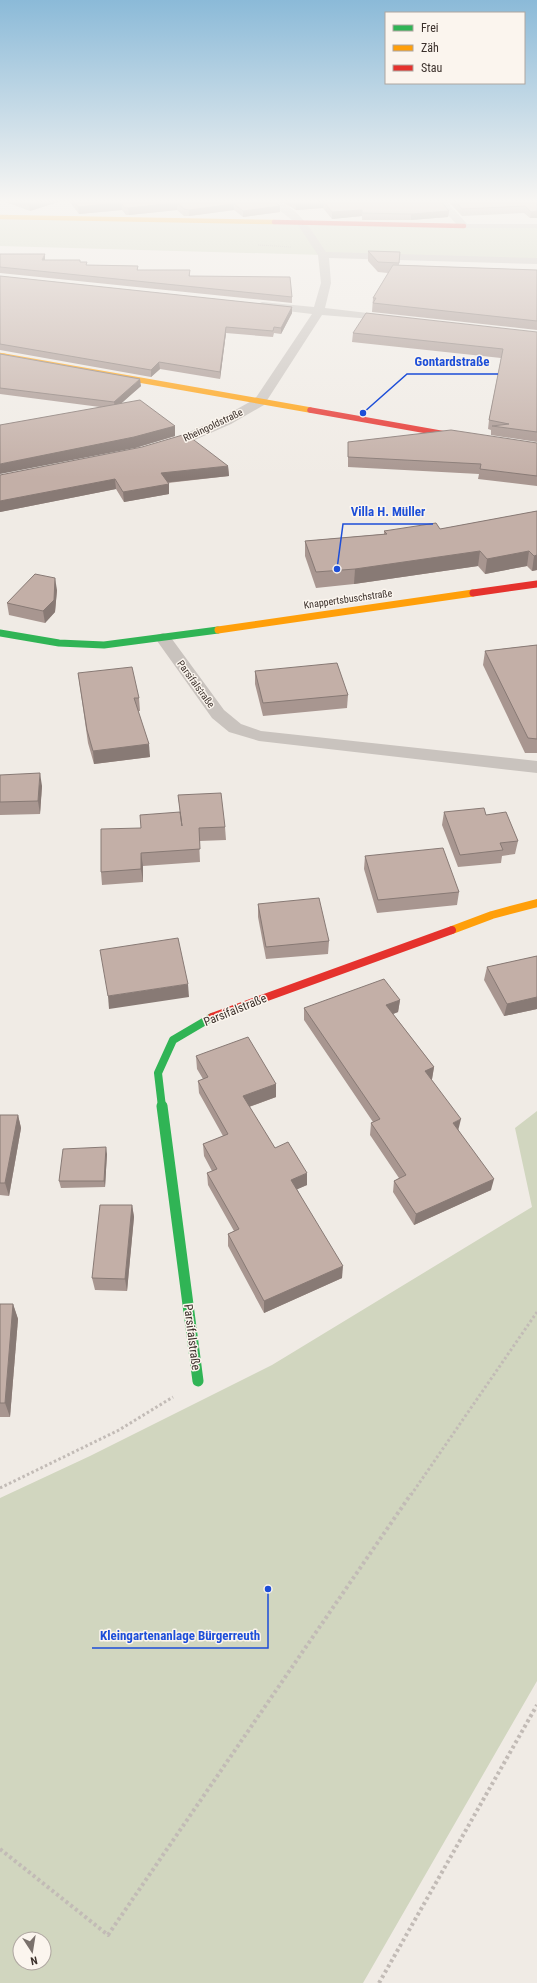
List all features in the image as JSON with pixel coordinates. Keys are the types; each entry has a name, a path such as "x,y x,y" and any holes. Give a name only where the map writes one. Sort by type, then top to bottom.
{"street":[{"path":"260,402 320,311 324,293"},
{"path":"249,303 405,321"},
{"path":"0,356 78,368 260,402 470,438"},
{"name":"Rheingoldstraße","path":"150,449 185,439 226,421 260,402"},
{"name":"Knappertsbuschstraße","path":"163,638 379,605 537,584"},
{"path":"0,633 42,642 94,646 163,638"},
{"name":"Parsifalstraße","path":"163,638 218,714 235,728 259,736 282,739 537,767"},
{"name":"Parsifalstraße","path":"198,1381 158,1073 173,1040 208,1018 492,915 537,903"}],"path":[{"path":"0,1848 108,1935 537,1312"},
{"path":"0,1488 119,1430 198,1381"},
{"path":"379,1983 537,1706"}],"green space":[{"path":"537,1111 537,1681 363,1983 0,1983 0,1498 90,1456 272,1365 532,1207 515,1128"}],"building":[{"path":"0,293 156,293 292,307 281,328 274,327 273,331 226,327 220,372 159,362 151,370 0,344"},
{"path":"249,293 292,293 292,297"},
{"path":"376,293 537,293 537,321 373,303 376,298 373,298"},
{"path":"366,313 537,332 537,432 492,426 509,424 489,420 503,349 353,333"},
{"path":"0,354 140,379 114,402 0,388"},
{"path":"140,400 175,426 134,437 0,464 0,425"},
{"path":"451,430 537,443 537,476 480,469 481,464 348,457 348,442"},
{"path":"186,434 228,466 161,473 169,484 123,492 115,479 0,501 0,475 142,447"},
{"path":"537,511 537,555 534,556 529,551 487,559 480,551 355,569 316,572 305,541 387,534 384,531 436,523 440,529"},
{"path":"35,574 55,578 54,600 43,611 7,603"},
{"path":"537,645 537,739 528,738 485,651"},
{"path":"337,663 348,695 263,703 255,671"},
{"path":"132,667 139,698 134,698 149,744 93,751 87,730 78,673"},
{"path":"40,773 38,801 0,802 0,775"},
{"path":"221,793 225,827 199,828 200,849 141,853 141,869 101,872 101,829 141,828 140,815 180,812 182,826 178,795"},
{"path":"484,808 486,815 506,812 518,841 500,843 503,850 460,855 444,812"},
{"path":"443,848 459,892 378,900 365,856"},
{"path":"319,898 329,941 266,947 258,904"},
{"path":"178,938 188,984 108,996 100,950"},
{"path":"537,956 537,997 507,1004 487,967"},
{"path":"384,979 400,1000 386,1005 434,1067 425,1071 461,1119 453,1123 494,1179 416,1214 394,1181 406,1175 371,1123 380,1119 304,1008"},
{"path":"248,1037 276,1084 243,1096 275,1148 288,1142 307,1173 291,1180 343,1266 264,1301 228,1234 239,1229 207,1173 217,1169 203,1144 228,1134 198,1081 208,1077 196,1056"},
{"path":"0,1115 18,1115 5,1183 0,1183"},
{"path":"106,1147 104,1181 59,1181 63,1149"},
{"path":"100,1205 132,1205 125,1279 92,1278"},
{"path":"0,1304 13,1304 5,1403 0,1403"}],"traffic: fast":[{"path":"0,633 59,643 104,645 218,630"},
{"path":"198,1381 158,1073 173,1040 212,1017"}],"traffic: slow":[{"path":"0,355 310,410"},
{"path":"218,630 473,593"},
{"path":"452,930 492,915 537,903"}],"traffic: jam":[{"path":"310,410 462,437"},
{"path":"473,593 537,584"},
{"path":"212,1017 452,930"}],"place":[{"name":"Gontardstraße","path":"363,413"},
{"name":"Villa H. Müller","path":"337,569"},
{"name":"Kleingartenanlage Bürgerreuth","path":"268,1589"}]}
